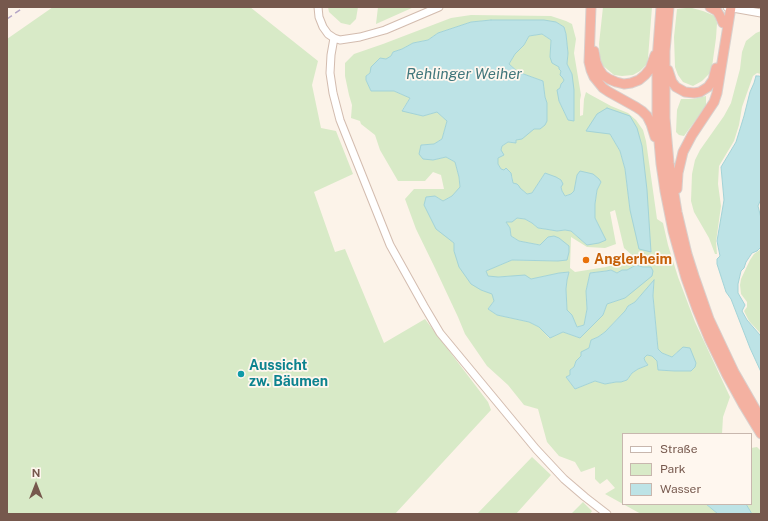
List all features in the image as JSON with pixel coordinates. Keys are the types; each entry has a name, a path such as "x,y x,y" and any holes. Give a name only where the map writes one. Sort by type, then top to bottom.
{"highway":[{"path":"597,7 594,55 599,69 603,75 609,79 624,84 639,80 650,69 662,49"},
{"path":"661,7 667,142 677,212 694,276 709,318 734,372 761,419"},
{"path":"669,7 662,49 657,104 661,164 673,231 686,278 709,338 727,375 761,434"},
{"path":"710,7 717,11 723,23"},
{"path":"662,49 669,74 674,85 685,92 694,93 703,90 711,83 716,74 724,11 731,7"},
{"path":"677,212 678,173 680,163 688,142 714,102 717,93 731,7"},
{"path":"590,10 589,62 594,77 603,88 636,107 647,116 654,131 661,164"}],"main road":[{"path":"318,7 319,17 323,27 328,34 340,40 360,37 385,30 439,7"},
{"path":"727,7 760,13"},
{"path":"334,38 330,73 332,93 340,120 390,245 424,306 440,333 535,449 564,479 607,514"}],"green space":[{"path":"53,7 250,7 318,61 312,85 321,128 336,131 353,174 314,192 335,252 345,249 384,343 425,319 488,402 491,410 395,514 7,514 7,39"},
{"path":"328,7 358,7 356,19 350,25 341,23 329,12"},
{"path":"378,7 414,7 376,24"},
{"path":"603,7 652,7 647,64 633,75 614,75 601,64 599,44"},
{"path":"686,8 703,11 715,16 717,23 710,73 702,81 693,86 683,82 675,67 674,37 677,9"},
{"path":"471,15 551,16 572,24 576,39 574,53 581,95 580,116 583,115 586,92 611,106 628,113 636,120 643,130 646,141 657,219 663,223 678,277 695,322 730,397 723,417 722,433 622,433 622,503 605,494 615,488 607,479 600,484 595,479 595,467 581,472 575,462 559,456 547,442 538,409 524,405 508,385 487,366 465,334 416,229 405,199 414,189 444,189 441,175 433,172 425,181 398,181 380,150 375,135 361,124 360,121 351,118 352,105 345,76 345,63 354,54 451,18","holes":["491,20 556,22 564,27 568,53 567,64 572,74 568,120 559,101 560,88 564,80 559,67 550,57 551,40 542,34 529,36 524,45 515,54 509,64 518,72 543,81 547,104 547,116 522,138 513,143 508,142 502,146 498,158 498,164 501,169 512,176 513,184 527,194 532,193 545,173 561,187 564,196 575,191 577,175 601,182 597,190 595,204 595,218 598,224 587,245 571,231 557,231 538,228 525,219 517,218 506,222 510,228 511,236 519,241 541,245 548,237 557,261 512,260 486,271 488,277 508,276 531,279 569,272 566,289 567,310 572,315 576,327 584,325 587,309 586,291 590,273 611,270 617,273 636,265 651,267 625,298 607,304 603,315 580,338 563,332 549,338 539,327 529,322 497,315 488,309 494,301 492,293 481,290 454,251 454,243 430,215 424,205 435,196 443,201 452,196 460,188 455,162 446,157 433,160 421,145 434,144 442,139 447,121 437,112 423,116 402,110 410,98 394,91 371,91 366,80 366,76 391,56 393,52 413,43 428,40 438,33 471,22","610,134 642,146 630,210 625,169 620,151","615,210 624,248 634,257 635,262 626,261 606,267 575,272 570,268 571,237 587,247 605,248 616,244 610,212","654,281 653,296 658,349 662,353 672,357 677,352 691,371 658,370 657,361 652,356 647,355 644,358 648,365 632,373 627,380 605,384 595,381 575,389 566,377 570,375 570,370 574,367 576,361 589,348 591,340 605,332 628,306 635,302"]},
{"path":"761,31 761,74 757,73 753,76 742,107 739,125 734,141 719,166 718,184 721,206 716,242 717,254 715,254 709,238 694,212 691,201 692,174 695,160 700,150 724,116 731,103 740,69 742,52 746,41"},
{"path":"706,96 706,106 684,136 679,135 676,132 677,110 681,99 693,99"},
{"path":"761,249 761,334 749,321 744,311 747,307 747,302 741,294 740,285 741,279 750,260 754,254"},
{"path":"757,447 761,451 761,514 752,514 747,505 752,505 752,448"},
{"path":"532,457 551,475 516,514 477,514"},
{"path":"583,502 592,511 590,514 571,514"},
{"path":"625,505 707,505 718,514 641,514"}],"water":[{"name":"Rehlinger Weiher","path":"491,20 544,20 556,22 564,27 568,53 567,64 572,74 574,90 574,121 568,120 559,101 557,90 560,88 564,80 560,75 561,71 559,67 552,63 550,57 551,40 542,34 529,36 509,64 518,72 543,81 547,103 547,121 540,129 534,129 522,139 516,140 516,143 508,142 502,146 501,150 504,155 498,158 498,164 501,169 504,170 506,168 511,173 513,183 517,184 527,194 532,193 545,173 561,180 563,184 561,187 562,191 565,196 574,191 577,175 580,171 593,174 601,182 597,190 595,218 606,240 587,245 571,231 557,231 538,228 525,219 517,218 512,222 506,222 510,228 511,236 519,241 540,245 548,237 554,236 559,238 569,246 567,260 512,260 486,271 488,276 498,277 525,275 531,279 569,272 566,289 567,310 572,315 577,327 584,325 587,309 586,291 590,273 611,270 617,273 636,265 651,267 653,271 652,276 625,298 607,304 603,315 580,338 563,332 550,338 539,327 529,322 497,315 488,309 494,301 492,294 471,284 459,267 454,251 454,243 436,229 424,205 426,197 435,196 443,201 452,196 460,187 455,162 446,157 433,160 423,159 419,154 421,145 434,144 442,139 447,121 437,112 423,116 402,111 410,98 394,91 371,91 366,80 366,76 370,73 371,67 380,58 386,59 391,56 393,52 413,43 428,40 438,33 471,22"},
{"path":"756,76 761,77 761,199 758,206 761,218 761,247 752,253 741,271 738,284 738,293 745,305 742,311 747,320 761,337 761,372 731,299 726,292 717,264 717,259 720,256 717,241 724,200 721,167 736,142"},
{"path":"607,108 630,116 637,128 642,146 647,190 651,252 639,249 630,210 625,169 620,151 610,134 586,131 597,114"},
{"path":"654,280 653,296 658,349 662,353 672,357 683,347 690,348 696,363 695,367 691,371 658,370 657,361 652,356 647,355 644,358 648,365 632,373 627,380 605,384 595,381 575,389 566,377 570,375 570,370 574,367 576,361 581,356 581,352 589,348 591,340 605,332 628,306 635,302"},
{"path":"707,505 747,505 752,514 718,514"}],"railway":[{"path":"7,19 24,7"}],"place":[{"name":"Anglerheim","path":"586,260"},
{"name":"Aussicht zw. Bäumen","path":"241,374"}]}
